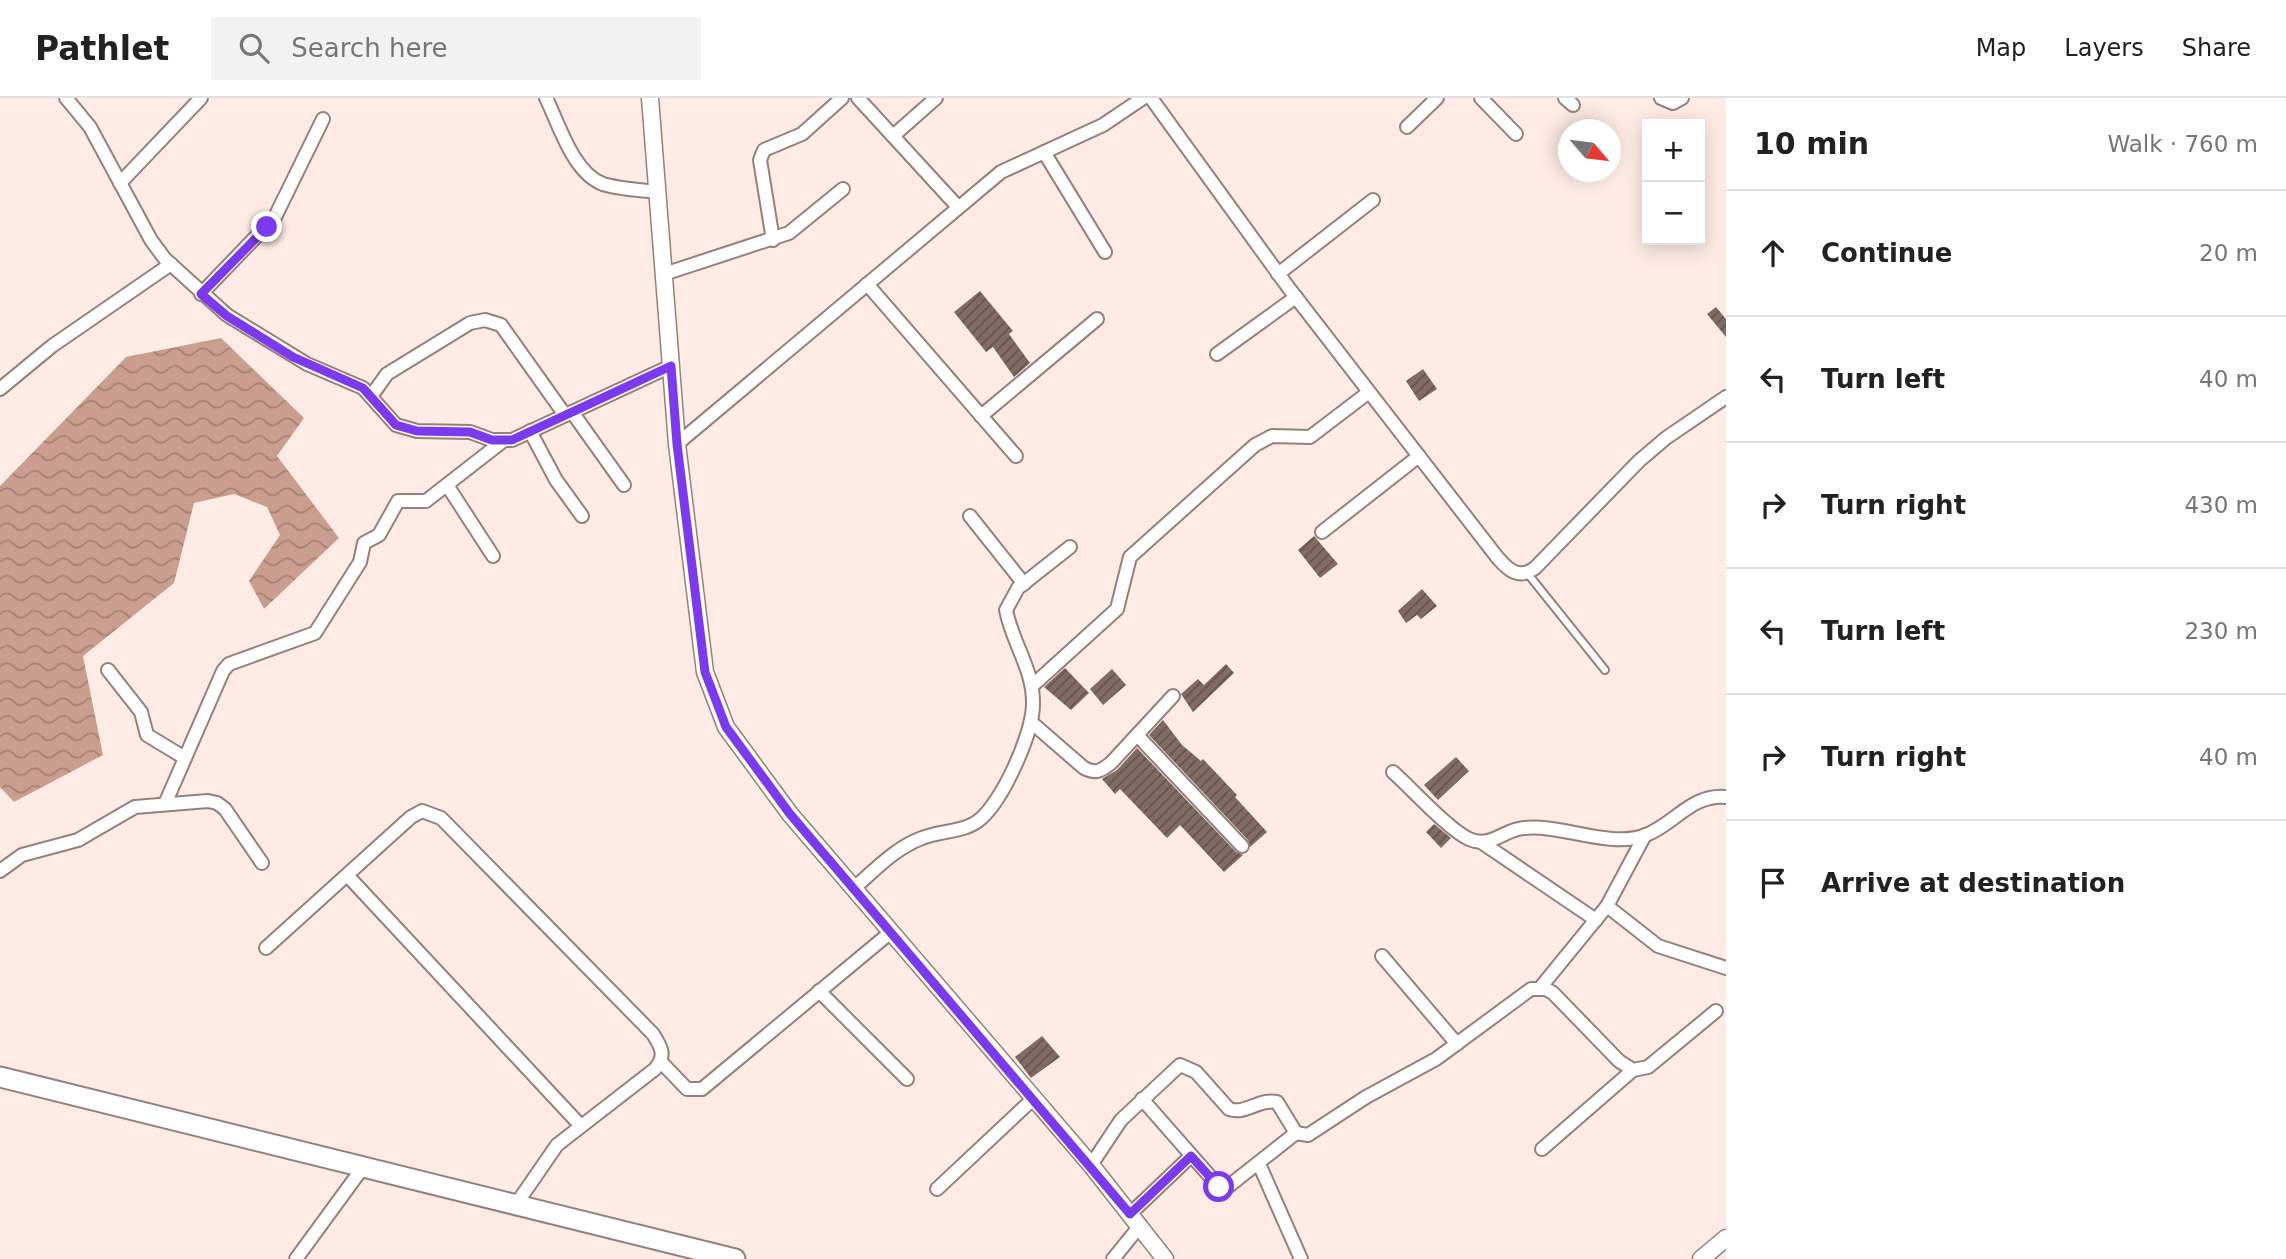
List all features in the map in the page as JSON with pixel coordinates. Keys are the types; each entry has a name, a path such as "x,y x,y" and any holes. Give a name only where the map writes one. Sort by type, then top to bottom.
{"main road":[{"path":"0,1077 735,1259"}],"street":[{"path":"66,98 90,127 151,240 171,264 227,316 293,357 363,388 372,395 387,416 406,430 456,430 503,441"},
{"path":"546,98 582,168 592,178 603,184 658,192"},
{"path":"650,98 677,444 705,672 713,699 726,727 766,781 891,932 1091,1165 1165,1259"},
{"path":"773,240 760,160 764,150 802,134 842,98"},
{"path":"858,98 958,207"},
{"path":"893,136 936,98"},
{"path":"677,444 1000,172 1103,125 1143,98"},
{"path":"1151,98 1296,297 1506,568 1514,573 1528,574 1639,461 1666,438 1726,397"},
{"path":"1407,127 1437,98"},
{"path":"1481,98 1516,134"},
{"path":"1661,98 1673,103 1682,98"},
{"path":"120,183 200,99"},
{"path":"201,294 275,217 323,119"},
{"path":"1044,152 1105,252"},
{"path":"664,274 773,240 798,228 843,189"},
{"path":"1279,274 1373,200"},
{"path":"0,389 52,346 171,264"},
{"path":"867,284 1016,456"},
{"path":"1217,354 1296,297"},
{"path":"981,416 1097,319"},
{"path":"372,395 387,374 406,361 470,323 492,321 501,325 624,485"},
{"path":"165,804 223,671 229,664 315,633 360,562 364,543 379,535 398,501 426,501 503,441 671,366"},
{"path":"1032,686 1117,610 1130,557 1255,445 1272,436 1310,437 1369,392"},
{"path":"530,431 556,480 582,516"},
{"path":"1322,532 1419,456"},
{"path":"447,485 493,556"},
{"path":"970,516 1024,584"},
{"path":"854,888 909,844 976,822 992,803 1015,765 1031,722 1032,686 1006,610 1010,599 1024,584 1070,547"},
{"path":"108,670 141,712 147,735 185,758"},
{"path":"1031,722 1093,773 1102,771 1173,696"},
{"path":"1137,735 1242,846"},
{"path":"1394,772 1460,833 1481,842 1596,920"},
{"path":"1481,842 1494,841 1522,828 1630,838 1645,835 1703,799 1726,797"},
{"path":"0,871 22,856 78,840 135,807 165,804 217,803 262,863"},
{"path":"266,948 411,817 422,811 431,812 441,818 653,1034 662,1047 661,1062 635,1085 580,1125 549,1155 517,1203"},
{"path":"1540,988 1607,906 1645,835"},
{"path":"348,875 580,1125"},
{"path":"1607,906 1658,946 1726,968"},
{"path":"661,1062 687,1088 702,1088 891,932"},
{"path":"1382,956 1457,1044"},
{"path":"1142,1099 1219,1187 1225,1189 1296,1133 1308,1135 1457,1044 1524,992 1540,988 1553,993 1619,1061 1633,1070"},
{"path":"819,992 907,1079"},
{"path":"1542,1149 1633,1070 1648,1067 1716,1012"},
{"path":"1091,1165 1121,1120 1175,1067 1186,1065 1196,1072 1228,1109 1234,1111 1270,1100 1278,1102 1296,1133"},
{"path":"937,1189 1034,1098"},
{"path":"1113,1259 1134,1221 1191,1156"},
{"path":"1259,1164 1301,1259"},
{"path":"296,1259 364,1166"},
{"path":"1701,1259 1726,1238"}],"lane":[{"path":"1528,574 1605,670"}],"water":[{"path":"221,338 304,418 277,456 339,538 264,609 249,581 280,535 267,507 234,494 194,503 174,583 83,656 103,755 14,802 0,787 0,486 126,357"}],"building":[{"path":"980,291 1013,331 1009,334 1030,363 1014,377 993,347 986,352 954,312"},
{"path":"1716,307 1726,319 1726,337 1707,314"},
{"path":"1423,369 1437,389 1419,401 1406,381"},
{"path":"1314,536 1338,564 1320,578 1298,550"},
{"path":"1422,589 1437,606 1421,619 1417,615 1406,623 1398,611"},
{"path":"1226,664 1234,673 1193,712 1181,694 1198,679 1204,685"},
{"path":"1065,668 1089,693 1071,710 1044,687"},
{"path":"1112,669 1126,685 1103,705 1090,689"},
{"path":"1163,720 1182,745 1201,761 1203,759 1237,795 1235,797 1267,832 1250,847 1248,840 1149,735"},
{"path":"1137,748 1236,852 1243,855 1224,872 1180,825 1167,838 1120,789 1115,794 1102,779 1117,770"},
{"path":"1456,757 1469,771 1438,800 1424,785"},
{"path":"1434,824 1451,838 1441,848 1426,832"},
{"path":"1042,1036 1060,1057 1031,1078 1015,1057"}],"route":[{"path":"267,227 201,294 227,316 293,357 363,388 396,425 406,430 456,430 492,440 512,440 671,366 677,444 705,672 713,699 726,727 790,814 1130,1214 1191,1156 1219,1187"}]}
